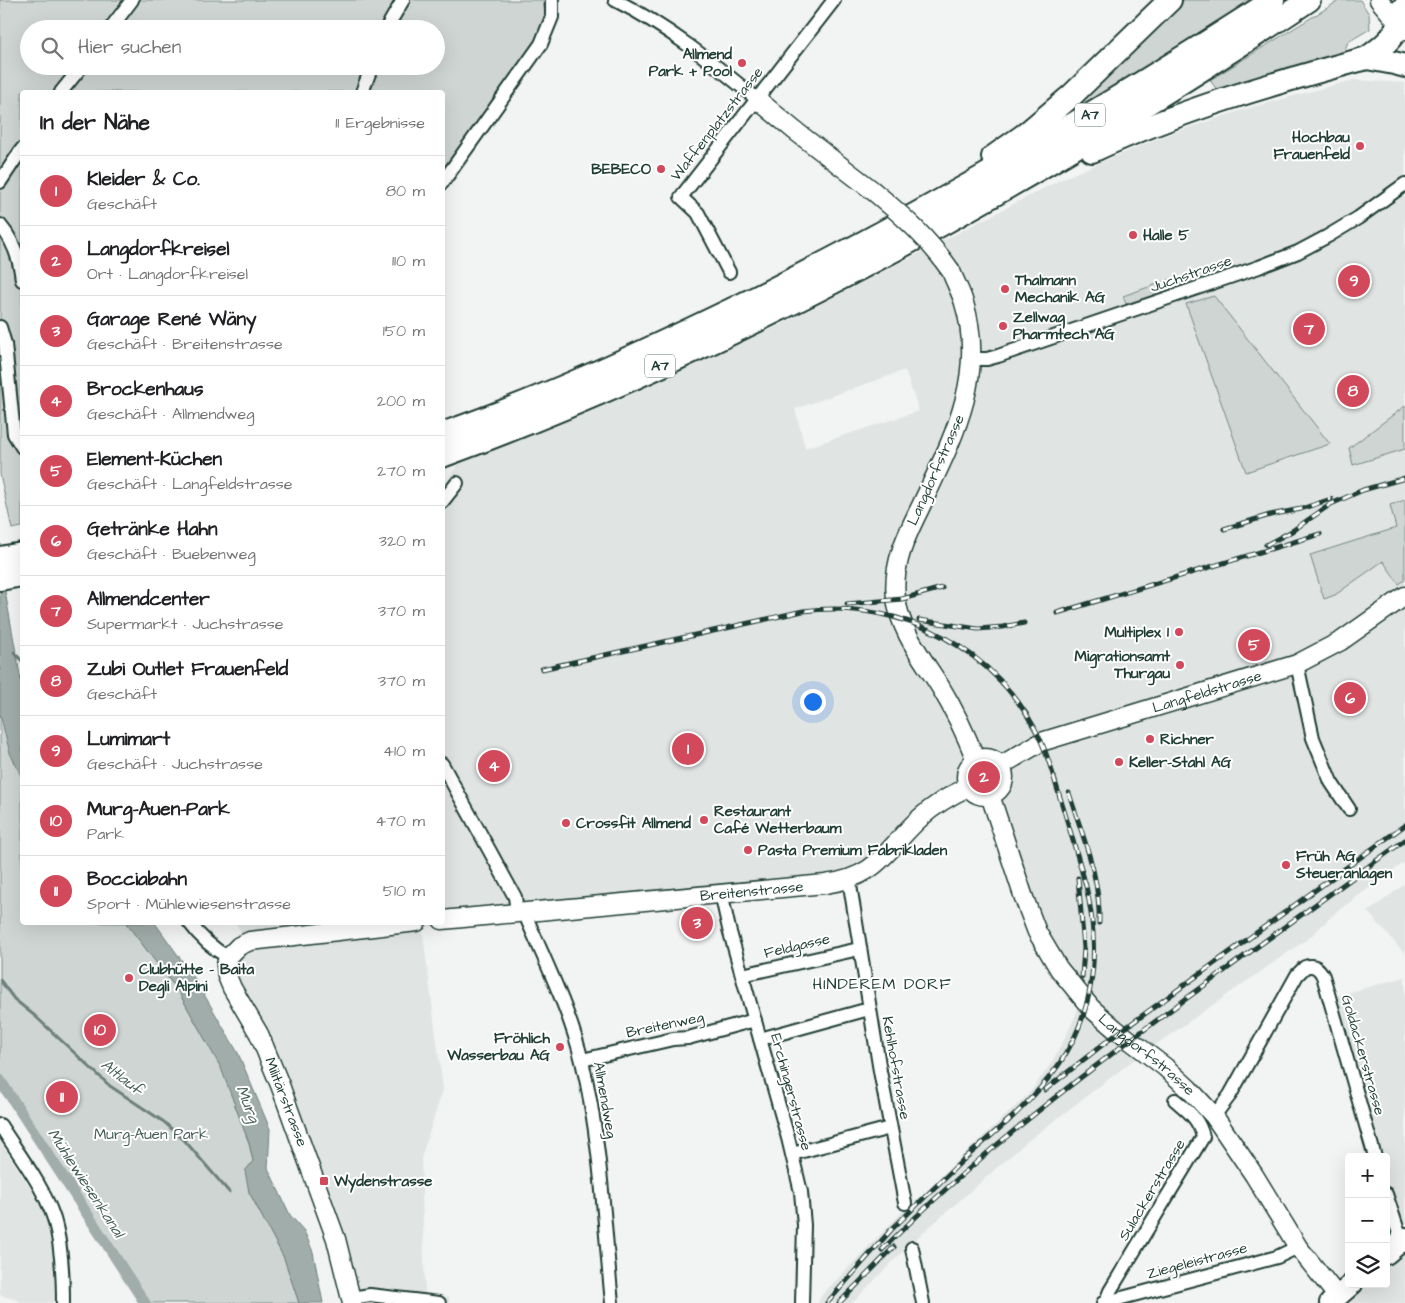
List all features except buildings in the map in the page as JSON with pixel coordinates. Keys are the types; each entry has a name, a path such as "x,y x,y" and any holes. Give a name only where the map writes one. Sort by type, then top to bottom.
{"highway":[{"name":"A7","path":"903,222 1027,133 1055,110 1096,73 1170,0"},
{"name":"A7","path":"445,433 544,395 632,357 773,290 903,222 1066,129 1273,0"},
{"name":"A7","path":"445,455 568,406 702,347 872,262 976,205 1126,116 1309,0"},
{"name":"A7","path":"976,205 1167,119 1227,99 1367,58 1383,47 1392,37 1401,17"},
{"name":"A7","path":"1367,58 1405,66"},
{"path":"0,579 16,561"}],"street":[{"path":"117,20 132,0"},
{"path":"391,20 403,0"},
{"path":"445,179 541,44 552,17 552,0"},
{"path":"615,0 657,23 758,100"},
{"name":"Waffenplatzstrasse","path":"729,272 698,213 681,197 834,0"},
{"path":"1379,0 1401,17"},
{"path":"64,90 75,75"},
{"path":"363,90 369,75"},
{"name":"Langdorfstrasse","path":"758,100 872,190 924,236 951,271 964,301 970,324 971,378 954,434 902,546 895,575 902,622 961,725 976,760"},
{"path":"0,182 20,152"},
{"name":"Juchstrasse","path":"972,359 986,360 1006,354 1259,268 1328,236 1358,218 1405,184"},
{"path":"0,225 9,237 20,271"},
{"path":"0,327 5,344 14,434 20,444"},
{"path":"445,498 457,483"},
{"name":"Langfeldstrasse","path":"1000,766 1042,742 1297,664 1341,641 1405,596"},
{"path":"1297,664 1313,738 1331,782 1349,809"},
{"path":"981,758 992,759 1000,766 1003,771 1003,783 996,793 985,796 976,794 968,787 966,781 967,769 976,760 981,758"},
{"name":"Allmendweg","path":"445,769 522,912 528,919 571,1027 582,1060 597,1150 612,1303"},
{"name":"Breitenstrasse","path":"445,920 825,884 849,879 876,865 928,810 968,787"},
{"name":"Langdorfstrasse","path":"990,796 1037,932 1059,969 1091,1008 1165,1067 1214,1116 1254,1175 1298,1247 1340,1295"},
{"name":"Kehlhofstrasse","path":"849,879 869,1009 905,1203"},
{"name":"Erchingerstrasse","path":"721,893 801,1192 804,1225 802,1303"},
{"path":"191,925 201,938 228,957 239,946 250,942 392,925"},
{"name":"Feldgasse","path":"742,975 859,949"},
{"name":"Militärstrasse","path":"228,957 226,965 232,988 258,1034 288,1104 336,1239 352,1300"},
{"name":"Goldackerstrasse","path":"1214,1116 1230,1095 1297,975 1305,967 1313,966 1321,970 1323,976 1374,1153"},
{"path":"760,1039 869,1009"},
{"name":"Breitenweg","path":"582,1060 673,1039 688,1038 755,1020"},
{"name":"Sulackerstrasse","path":"1106,1302 1110,1291 1203,1137 1200,1125 1175,1100"},
{"path":"0,1125 43,1193 54,1220 60,1243 63,1303"},
{"path":"792,1154 890,1128"},
{"path":"1387,1198 1399,1246"},
{"name":"Ziegeleistrasse","path":"1106,1302 1277,1256 1298,1247"},
{"path":"912,1248 923,1303"},
{"path":"352,1300 370,1295 439,1303"}],"shaded area":[{"path":"1353,80 1405,83 1405,862 1336,912 1310,937 1131,1062 1025,1143 910,1244 852,1303 818,1303 822,1295 909,1205 911,1206 1029,1094 1050,1065 1075,1017 1081,998 1059,969 990,795 968,787 876,865 710,901 445,925 445,483 466,455 526,433 780,325 1062,179 1166,135 1249,108","holes":["905,370 919,411 805,448 795,409"]},
{"path":"1405,884 1405,954 1368,912"},
{"path":"237,925 330,925 242,934"},
{"path":"408,925 444,925 422,927 443,1089 421,1158 425,1295 449,1297 449,1303 352,1303 228,957 233,951"},
{"path":"1405,977 1405,1238 1390,1203 1390,1153 1376,1153 1333,997"},
{"path":"0,1141 40,1203 50,1230 56,1253 58,1303 20,1303 20,1301 0,1295"},
{"path":"1405,1248 1405,1303 1342,1303 1359,1288 1390,1288 1390,1261"}],"green space":[{"path":"0,0 543,0 545,14 536,41 445,169 445,90 20,90 20,527 12,529 0,474"},
{"path":"1177,0 1251,0 1139,73 1049,127"},
{"path":"1340,0 1360,0 1369,14 1370,29 1348,42 1342,57 1219,93 1210,80"},
{"path":"1177,277 1180,286 1126,304 1123,296"},
{"path":"1214,296 1330,444 1246,472 1186,304"},
{"path":"1405,406 1405,449 1353,465 1349,448"},
{"path":"1405,500 1405,580 1399,584 1383,561 1335,595 1324,599 1310,555 1396,528 1390,505"},
{"name":"Murg-Auen Park","path":"0,665 20,755 20,925 128,925 178,991 222,1069 249,1143 253,1161 249,1192 284,1258 299,1303 146,1303 79,1197 0,1090"}],"water":[{"path":"0,563 20,675 20,774 10,753 0,714"},
{"name":"Murg","path":"128,925 156,925 195,979 238,1053 270,1129 268,1168 290,1215 304,1231 313,1252 323,1303 299,1303 284,1258 249,1192 245,1171 253,1161 249,1143 221,1068 178,991"}],"waterway":[{"path":"14,652 20,659"},
{"name":"Altlauf","path":"0,980 14,999 35,1016 110,1086 164,1122 185,1141 229,1192"},
{"name":"Mühlewiesenkanal","path":"0,1080 145,1303"}],"railway":[{"path":"1266,545 1292,531 1331,504 1363,490 1405,478"},
{"path":"1224,529 1270,515 1301,509 1331,499"},
{"path":"1057,613 1320,534"},
{"path":"847,604 902,599 942,588"},
{"path":"542,669 803,611 840,609 876,613 911,622 943,637 973,656 1000,680 1023,709 1046,753 1086,886 1093,938 1090,988 1075,1036 1063,1058 1047,1080 1005,1124"},
{"path":"919,620 978,629 1024,623"},
{"path":"1069,793 1094,873 1099,906 1099,923"},
{"path":"1045,1090 1106,1042 1405,825"},
{"path":"882,1250 959,1177 1040,1109 1233,964 1405,840"},
{"path":"1078,878 1084,948 1082,977"},
{"path":"827,1303 891,1230 963,1160 1010,1119"},
{"path":"839,1303 894,1247"}],"place":[{"name":"Allmend Park + Pool","path":"742,63"},
{"name":"Hochbau Frauenfeld","path":"1360,146"},
{"name":"BEBECO","path":"661,169"},
{"name":"Halle 5","path":"1133,235"},
{"name":"Lumimart","path":"1354,281"},
{"name":"Thalmann Mechanik AG","path":"1005,289"},
{"name":"Zellwag Pharmtech AG","path":"1003,326"},
{"name":"Allmendcenter","path":"1309,329"},
{"name":"Zubi Outlet Frauenfeld","path":"1353,391"},
{"name":"Multiplex 1","path":"1179,632"},
{"name":"Element-Küchen","path":"1254,645"},
{"name":"Migrationsamt Thurgau","path":"1180,665"},
{"name":"Getränke Hahn","path":"1350,698"},
{"name":"Richner","path":"1150,739"},
{"name":"Kleider & Co.","path":"688,749"},
{"name":"Keller-Stahl AG","path":"1119,762"},
{"name":"Brockenhaus","path":"494,766"},
{"name":"Langdorfkreisel","path":"984,777"},
{"name":"Restaurant Café Wetterbaum","path":"704,820"},
{"name":"Crossfit Allmend","path":"566,823"},
{"name":"Pasta Premium Fabrikladen","path":"748,850"},
{"name":"Früh AG Steueranlagen","path":"1286,865"},
{"name":"Garage René Wäny","path":"697,923"},
{"name":"Clubhütte - Baita Degli Alpini","path":"129,978"},
{"name":"Murg-Auen-Park","path":"100,1030"},
{"name":"Fröhlich Wasserbau AG","path":"560,1047"},
{"name":"Bocciabahn","path":"62,1097"},
{"name":"Wydenstrasse","path":"324,1181"}],"district":[{"name":"HINDEREM DORF","path":"882,984"}]}
